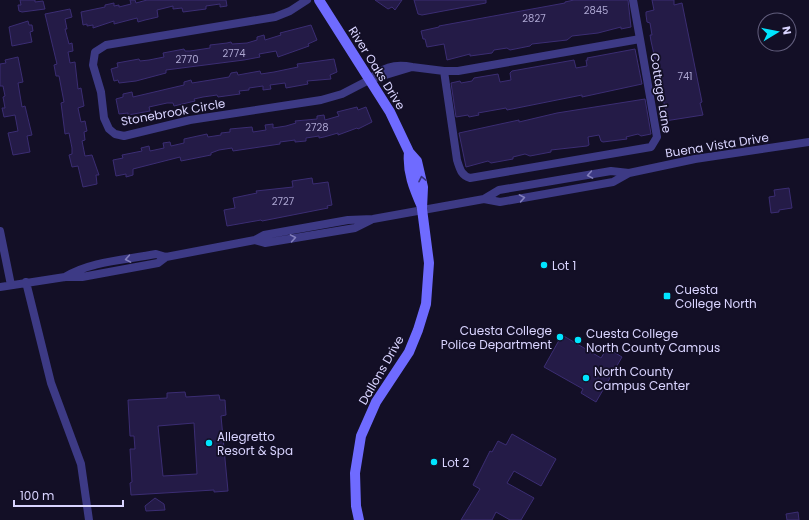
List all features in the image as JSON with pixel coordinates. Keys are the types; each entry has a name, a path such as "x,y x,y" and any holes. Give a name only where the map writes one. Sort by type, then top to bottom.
{"street":[{"name":"Stonebrook Circle","path":"306,0 290,11 275,17 106,45 98,49 94,56 93,65 101,92 104,118 109,129 115,134 124,136 190,120 321,100 342,94 369,80"},
{"name":"River Oaks Drive","path":"319,0 390,112 409,152 417,161 423,187 422,209"},
{"path":"633,0 640,38"},
{"name":"Cottage Lane","path":"369,80 412,67 444,71 458,71 640,38 657,137 651,147 470,178 464,176 460,171 457,160 444,71"},
{"name":"Buena Vista Drive","path":"484,198 500,202 613,182 629,173 695,159 809,142"},
{"name":"Buena Vista Drive","path":"0,287 65,277 82,277 158,263 166,257 255,240 264,235 333,222 373,219 484,198 498,190 611,171 629,173"},
{"name":"Dallons Drive","path":"359,520 355,473 361,436 376,402 409,352 426,304 429,263 422,209"},
{"path":"0,231 11,285"},
{"path":"26,282 50,383 81,464 89,520"}],"building":[{"path":"20,0 35,0 35,2 43,1 45,9 22,12 19,11 18,5 21,5"},
{"path":"130,0 135,0 136,3 147,0 226,0 227,6 220,7 220,4 206,6 206,9 183,12 182,8 173,9 173,6 157,10 158,17 138,22 137,18 114,24 114,21 93,28 93,25 83,25 81,12 105,7 105,5 114,3 114,6 119,5 119,7 131,4"},
{"path":"375,0 402,0 395,10 392,7 388,9"},
{"path":"414,0 486,0 486,3 422,15 418,14"},
{"path":"574,0 628,0 631,27 621,29 621,27 598,33 572,36 567,40 532,44 530,46 510,50 507,48 494,50 492,53 470,56 470,54 447,60 444,44 427,47 421,31 439,26 565,3"},
{"path":"652,0 674,0 674,5 682,3 702,102 700,103 703,115 665,121 664,111 666,111 651,41 650,35 652,35 650,23 647,22 646,15 646,12 654,10"},
{"path":"70,9 72,17 65,19 67,29 65,29 69,44 72,43 73,51 68,52 70,63 75,62 78,89 81,88 84,106 78,108 81,122 85,121 87,131 84,132 85,140 82,141 85,156 92,155 99,175 96,175 97,184 83,187 78,166 72,167 69,155 72,154 72,148 69,133 65,134 61,103 64,102 59,76 56,76 54,65 57,64 45,14"},
{"path":"28,21 29,25 32,25 33,31 30,32 32,42 12,46 9,27"},
{"path":"311,25 317,40 308,44 309,46 278,57 276,51 259,54 260,57 244,60 166,70 166,73 136,81 119,83 118,80 114,81 111,69 118,67 117,63 139,59 140,61 149,60 164,57 163,53 184,49 185,51 190,51 210,48 210,45 231,42 232,44 247,43 257,40 257,37 264,35 265,40 281,35 280,33"},
{"path":"635,49 642,84 582,97 582,95 507,110 506,108 478,113 479,115 469,117 468,115 456,117 451,83 472,81 474,78 498,74 500,82 511,80 510,73 512,71 574,60 576,68 587,66 587,58"},
{"path":"18,57 23,82 18,83 22,107 25,106 32,135 27,136 30,152 13,155 8,133 18,131 15,115 4,117 2,108 5,108 3,97 5,96 3,86 0,86 0,64 6,63 5,60"},
{"path":"334,59 337,72 330,75 331,79 307,81 308,84 286,88 285,83 270,85 271,89 263,90 263,86 249,88 249,90 239,91 240,94 218,97 217,95 203,97 194,99 195,101 174,106 173,103 167,103 149,107 150,111 128,115 128,113 119,114 116,99 123,97 123,94 132,92 133,97 184,85 184,82 191,80 192,83 229,77 231,73 237,72 238,75 260,71 261,74 298,67 297,64"},
{"path":"645,99 651,134 641,136 638,134 626,137 627,139 603,142 601,141 599,135 588,137 589,145 587,146 551,150 551,152 530,156 525,154 513,157 513,159 491,163 488,161 466,167 459,133 519,120 519,122 557,113"},
{"path":"357,107 358,110 366,107 372,122 358,129 357,128 338,135 338,133 319,138 319,136 306,138 306,141 295,142 295,140 280,142 280,144 233,151 232,148 219,150 211,153 211,155 181,161 180,157 133,169 133,175 126,177 126,174 116,176 113,160 123,158 122,155 142,151 141,148 149,146 150,151 164,148 163,143 170,142 171,146 184,143 184,139 207,134 208,137 221,135 221,133 230,132 230,129 252,127 253,132 266,130 265,125 273,124 273,128 286,126 296,123 295,121 317,119 317,116 324,115 325,120 339,116 337,112"},
{"path":"312,178 313,184 328,182 332,205 327,206 328,208 262,221 227,226 224,210 235,208 233,198 257,193 256,191 293,187 292,181"},
{"path":"789,188 792,208 771,213 769,197 775,196 774,190"},
{"name":"North County Campus Center","path":"562,335 601,358 607,348 622,357 596,402 581,393 583,389 544,367"},
{"name":"Allegretto Resort & Spa","path":"185,392 186,397 219,395 220,400 225,400 226,415 221,416 228,491 214,492 214,490 131,495 130,483 132,482 130,449 135,449 134,436 130,436 128,400 167,398 167,393","holes":["194,423 197,474 163,476 158,426"]},
{"path":"512,434 556,459 541,486 514,471 507,483 534,498 521,520 510,520 496,512 492,520 461,520 480,489 473,485 490,451 492,452 498,441 506,445"},
{"path":"155,498 164,504 165,510 146,511 145,506"},
{"path":"798,512 799,520 787,520 786,514"}],"place":[{"name":"Lot 1","path":"544,265"},
{"name":"Cuesta College North","path":"667,296"},
{"name":"Cuesta College Police Department","path":"560,337"},
{"name":"Cuesta College North County Campus","path":"578,340"},
{"name":"North County Campus Center","path":"586,378"},
{"name":"Allegretto Resort & Spa","path":"209,443"},
{"name":"Lot 2","path":"434,462"}]}
